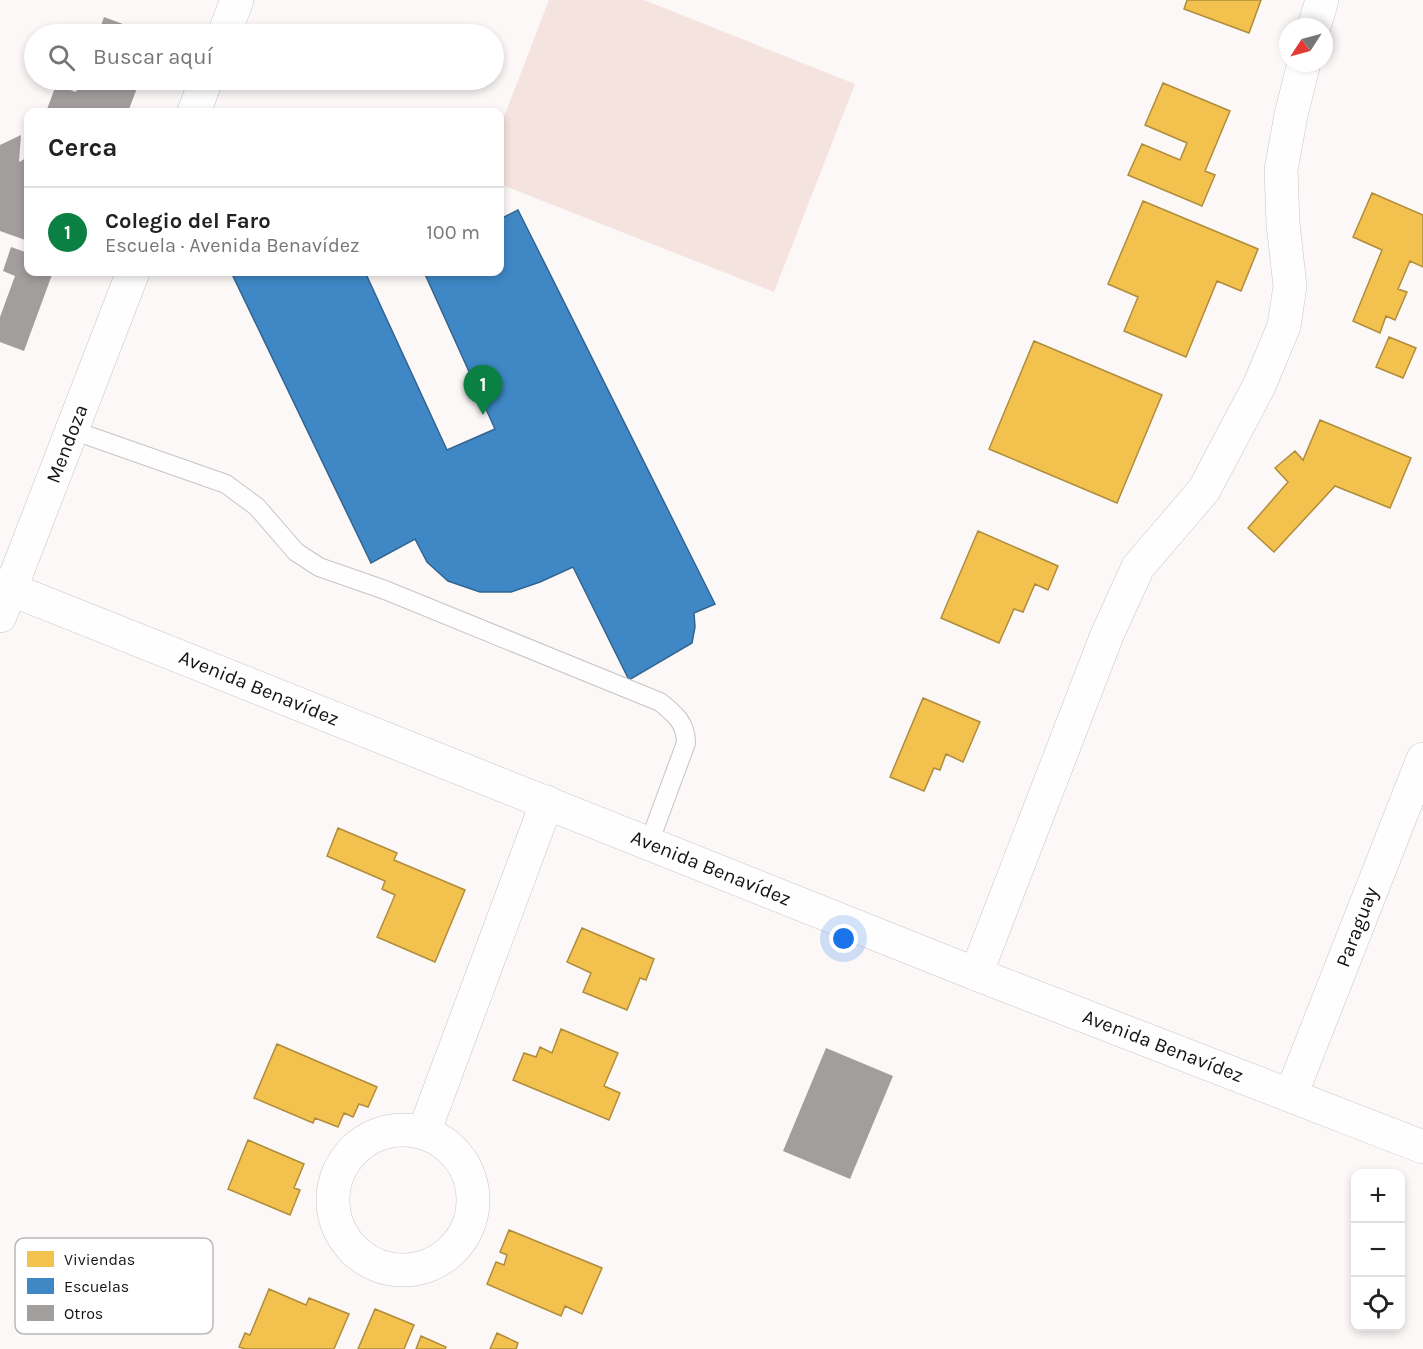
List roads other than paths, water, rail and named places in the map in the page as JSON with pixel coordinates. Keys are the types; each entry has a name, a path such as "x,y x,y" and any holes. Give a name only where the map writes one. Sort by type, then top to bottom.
{"street":[{"path":"228,24 237,0"},
{"path":"1317,18 1322,0"},
{"path":"975,974 1107,635 1138,567 1204,490 1259,386 1284,326 1290,286 1283,224 1281,170 1302,72"},
{"path":"196,108 202,90"},
{"name":"Mendoza","path":"4,597 131,276"},
{"name":"Avenida Benavídez","path":"4,597 547,802 975,974 1423,1148"},
{"name":"Paraguay","path":"1291,1095 1423,759"},
{"path":"424,1132 547,802"},
{"path":"400,1129 424,1132 444,1143 460,1158 470,1179 474,1201 470,1223 460,1243 444,1259 423,1269 401,1272 379,1268 357,1255 342,1237 333,1214 333,1189 341,1166 355,1147 376,1134 400,1129"}],"lane":[{"path":"72,430 226,484 257,507 296,552 319,567 385,590 660,702 679,718 686,731 686,743 649,843"}],"place":[{"name":"Colegio del Faro","path":"483,415"}]}
